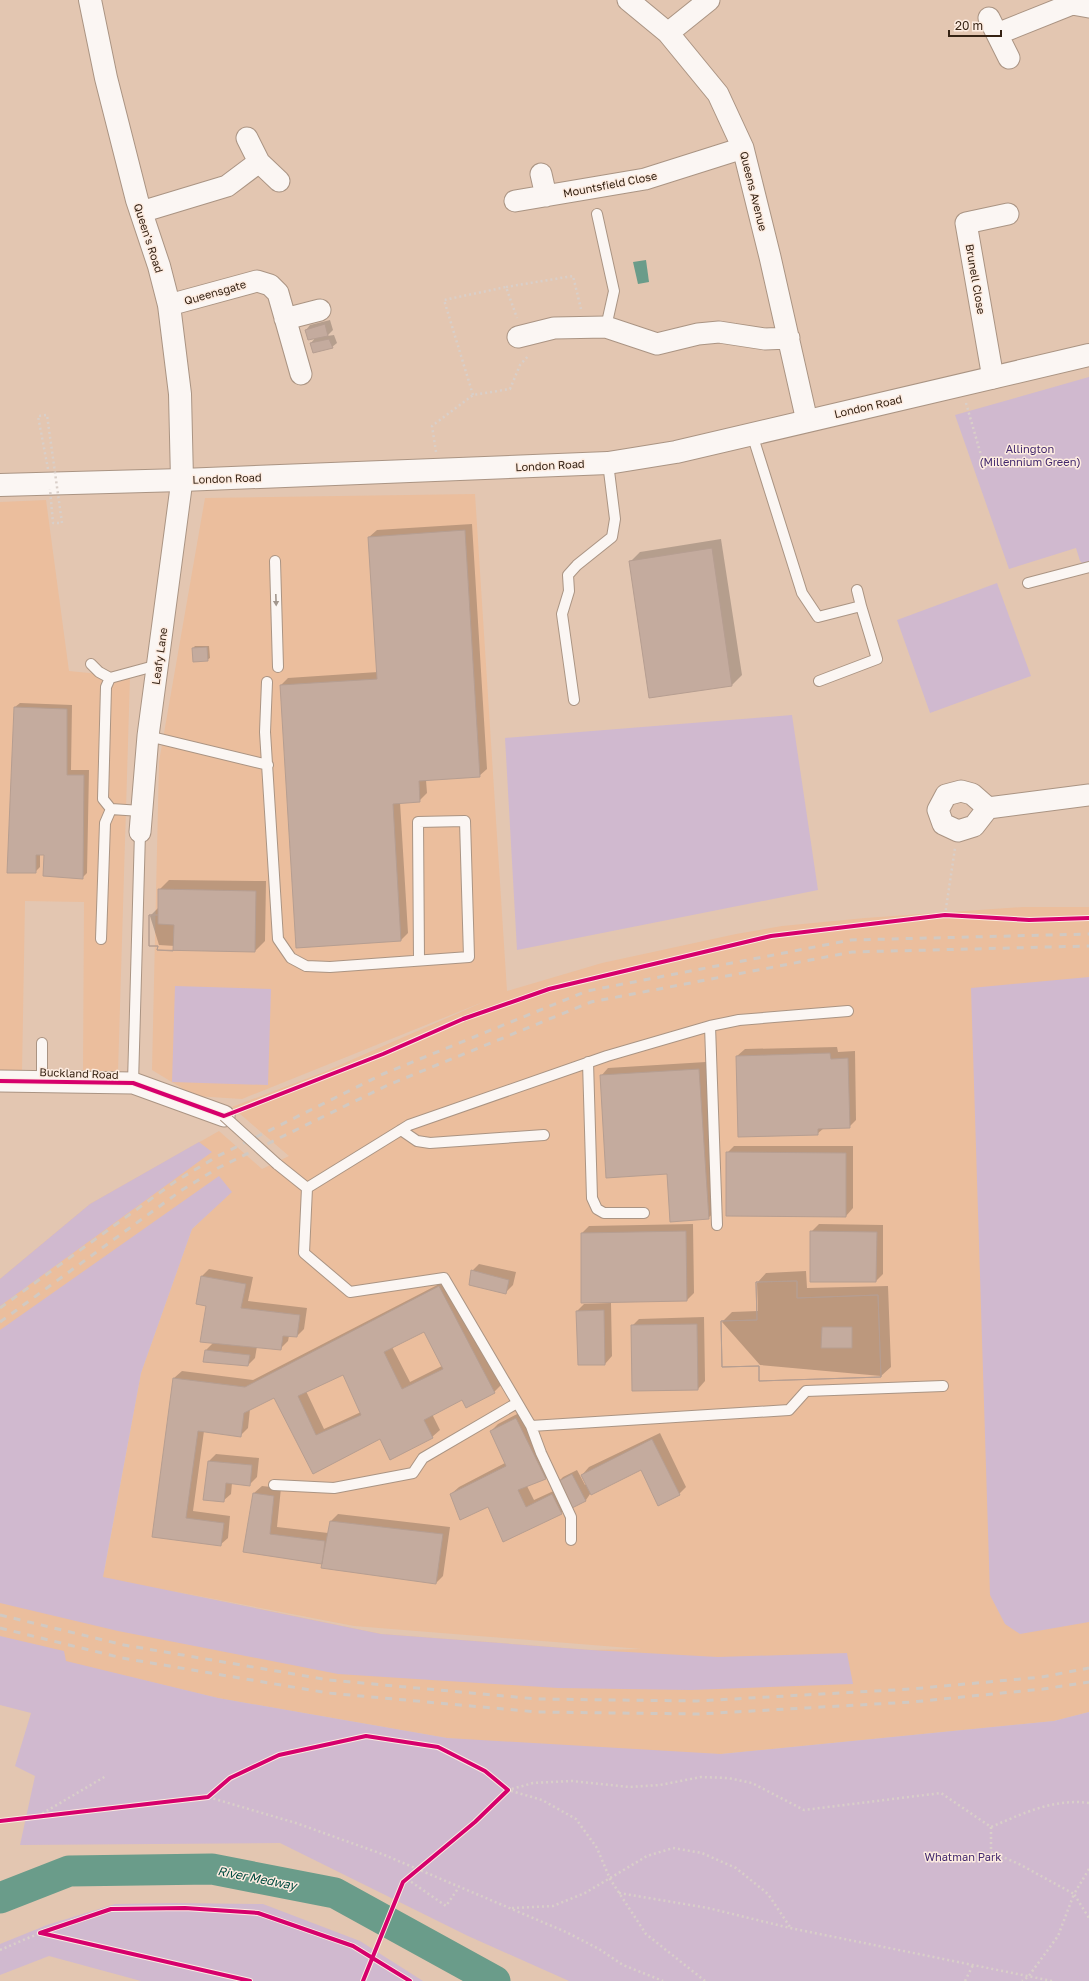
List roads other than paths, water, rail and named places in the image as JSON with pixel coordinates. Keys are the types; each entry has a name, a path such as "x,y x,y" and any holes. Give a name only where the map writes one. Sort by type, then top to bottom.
{"main road":[{"name":"Queen's Road","path":"92,1 106,78 141,212 170,305 180,394 182,480"},
{"name":"London Road","path":"0,484 182,480 608,463 676,452 1089,355"}],"street":[{"name":"Queens Avenue","path":"628,0 668,33 718,94 743,148 789,338 807,421"},
{"path":"668,33 709,0"},
{"path":"1009,58 993,26 1072,4 1089,7"},
{"path":"247,138 259,162 279,181"},
{"name":"Mountsfield Close","path":"515,200 645,180 743,148"},
{"path":"141,212 227,186 259,162"},
{"path":"541,174 546,196"},
{"name":"Brunell Close","path":"993,378 966,223 1008,214"},
{"name":"Queensgate","path":"170,305 256,281 270,285 278,293 301,374"},
{"path":"285,319 320,310"},
{"path":"518,337 554,328 606,327 657,344 698,334 719,332 765,339 789,338"},
{"name":"Leafy Lane","path":"140,832 148,736 182,480"},
{"path":"988,808 972,794 961,791 946,795 938,810 943,824 958,831 974,826 988,808 1089,795"},
{"name":"Buckland Road","path":"0,1081 42,1080 133,1083 224,1116"}],"lane":[{"path":"597,214 614,291 606,327"},
{"path":"752,434 802,593 818,618 861,606"},
{"path":"574,700 562,614 569,591 568,575 576,565 612,537 615,519 608,463"},
{"path":"275,561 278,667"},
{"path":"1028,583 1089,567"},
{"path":"818,681 877,659 856,590"},
{"path":"91,664 99,672 110,678 158,665"},
{"path":"110,678 106,687 103,800 111,809 142,811"},
{"path":"267,682 266,732 278,939 290,958 306,966 330,967 419,960 469,958 465,821 418,822 419,960"},
{"path":"148,736 268,765"},
{"path":"102,939 105,823 111,809"},
{"path":"133,1083 140,832"},
{"path":"307,1188 409,1125 465,1104 588,1062 710,1026 739,1020 848,1011"},
{"path":"710,1026 717,1225"},
{"path":"42,1043 42,1080"},
{"path":"588,1062 592,1198 597,1209 604,1213 644,1213"},
{"path":"224,1116 277,1164 307,1188"},
{"path":"402,1130 417,1140 430,1143 544,1135"},
{"path":"307,1188 304,1253 350,1292 444,1278 531,1426 541,1453 571,1517 571,1540"},
{"path":"531,1426 789,1410 806,1392 943,1386"},
{"path":"274,1485 334,1488 412,1473 423,1458 517,1402"}],"waterway":[{"name":"River Medway","path":"0,1898 69,1871 212,1869 335,1893 495,1981"}],"railway":[{"path":"0,1308 176,1181 218,1156 383,1074 587,991 851,940 1089,934"},
{"path":"0,1322 182,1190 218,1168 388,1085 591,1002 852,952 1089,946"},
{"path":"0,1615 124,1645 329,1680 537,1699 697,1701 911,1689 1042,1677 1089,1668"},
{"path":"0,1628 122,1658 328,1693 537,1712 698,1714 912,1702 1043,1689 1089,1682"}],"park label":[{"name":"Allington (Millennium Green)","path":"1030,454"},
{"name":"Whatman Park","path":"963,1856"}]}
